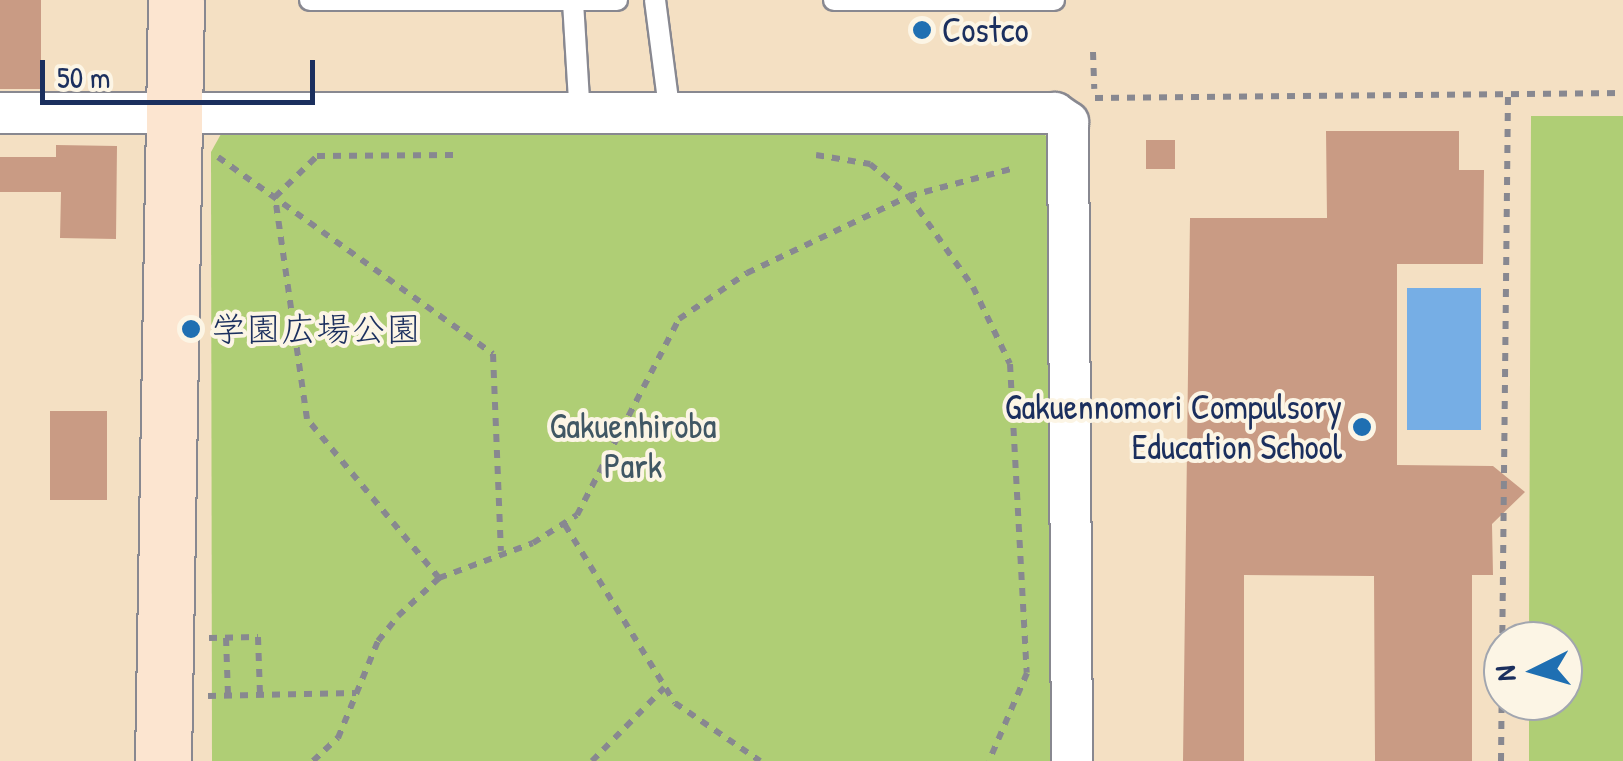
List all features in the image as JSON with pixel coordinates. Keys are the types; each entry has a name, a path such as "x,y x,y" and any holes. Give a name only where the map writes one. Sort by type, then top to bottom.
{"street":[{"path":"164,761 170,115 176,0"},
{"path":"0,113 670,116 1056,112 1068,122 1072,761"}],"lane":[{"path":"310,0 617,0"},
{"path":"655,0 670,116"},
{"path":"834,0 1054,0"},
{"path":"574,2 580,116"}],"path":[{"path":"1093,52 1094,89"},
{"path":"1502,761 1508,93"},
{"path":"1094,98 1623,94"},
{"path":"211,152 492,354 501,551"},
{"path":"794,154 870,164 909,196 973,287 1010,364 1018,411 1027,673 989,761"},
{"path":"275,197 317,156 476,155"},
{"path":"312,761 338,738 378,641 439,578 564,525 598,488 632,397 678,319 747,272 909,196 1010,169"},
{"path":"275,197 306,419 439,578"},
{"path":"564,525 664,688 715,738 760,761"},
{"path":"226,638 228,695"},
{"path":"163,639 258,638 260,695"},
{"path":"592,761 664,688"},
{"path":"163,697 356,692"}],"green space":[{"path":"1531,116 1623,116 1623,761 1529,761 1529,721 1583,721 1583,621 1529,621"},
{"name":"Gakuenhiroba Park","path":"1042,132 1051,141 1055,761 212,761 211,152 221,134"}],"water":[{"path":"1407,288 1481,288 1481,430 1407,430"}],"building":[{"path":"0,0 41,0 41,89 0,89"},
{"path":"1326,131 1459,131 1459,170 1484,170 1483,264 1397,264 1397,465 1493,466 1525,492 1492,524 1493,575 1472,575 1472,761 1375,761 1374,576 1244,575 1244,761 1183,761 1190,218 1327,218"},
{"path":"1146,140 1175,140 1175,169 1146,169"},
{"path":"56,145 117,146 116,239 60,238 61,192 0,192 0,157 56,157"},
{"path":"50,411 107,411 107,500 50,500"}],"place":[{"name":"Costco","path":"922,30"},
{"name":"学園広場公園","path":"191,329"},
{"name":"Gakuennomori Compulsory Education School","path":"1362,427"}]}
